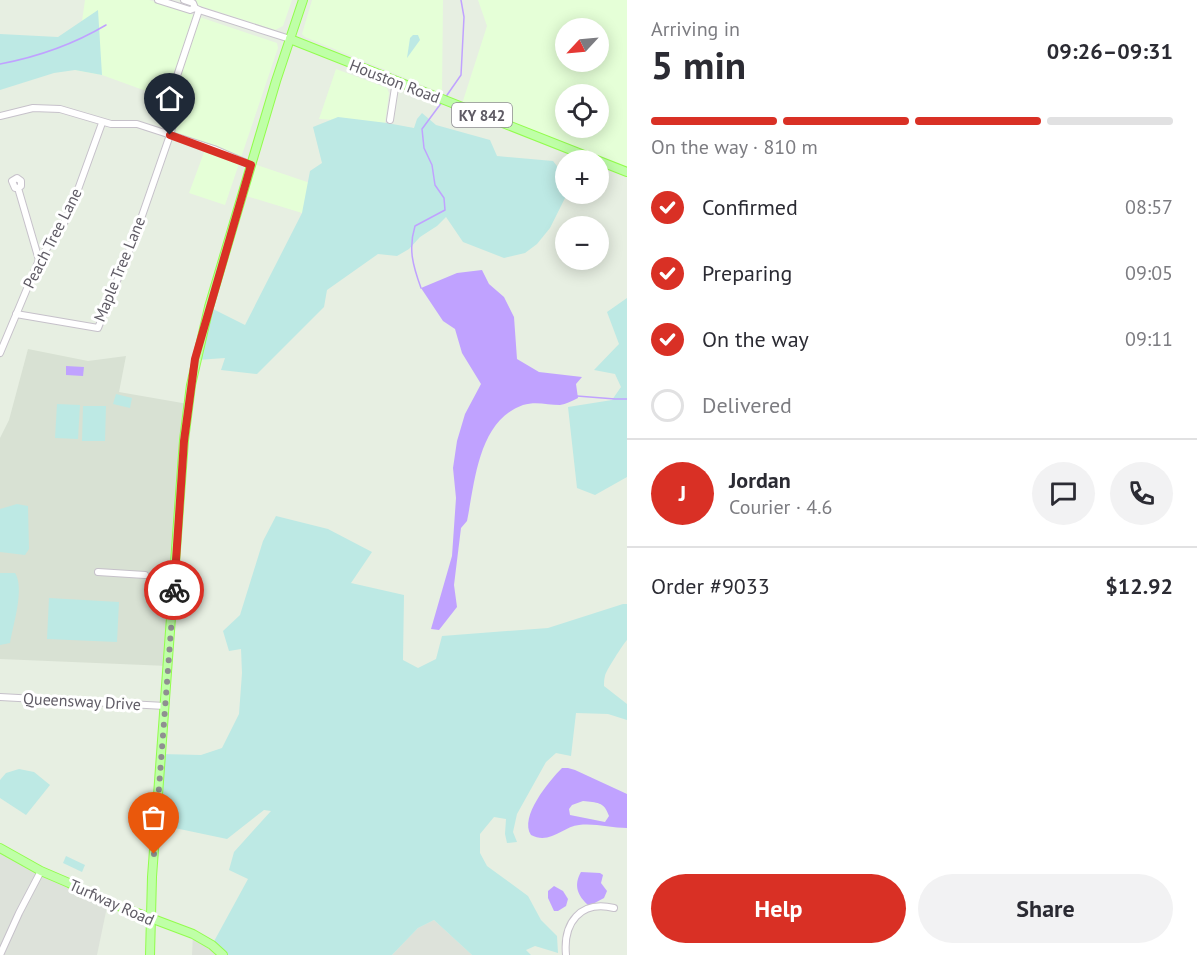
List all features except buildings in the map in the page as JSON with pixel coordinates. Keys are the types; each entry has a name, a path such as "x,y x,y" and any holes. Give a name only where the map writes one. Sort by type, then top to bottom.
{"main road":[{"path":"150,955 152,877 184,441 191,385 204,323 303,0"},
{"name":"Houston Road","path":"290,39 627,172"},
{"name":"Turfway Road","path":"0,848 41,872 108,902 193,934 212,945 223,955"}],"street":[{"name":"Houston Road","path":"158,0 190,10 197,9 290,39"},
{"name":"Houston Road","path":"184,0 193,3 197,9"},
{"path":"170,135 180,101 175,82 197,9"},
{"path":"390,120 396,81"},
{"path":"0,116 33,108 60,109 102,123 137,124 251,165"},
{"name":"Peach Tree Lane","path":"0,353 39,260 64,223 72,206 102,123"},
{"name":"Maple Tree Lane","path":"16,314 98,328 135,236 170,135"},
{"path":"18,188 39,260"},
{"path":"98,572 145,575"},
{"name":"Queensway Drive","path":"0,697 165,706"},
{"path":"0,955 41,872"},
{"path":"566,955 567,933 575,917 601,906 614,908"}],"shaded area":[{"path":"85,0 149,0 277,43 278,48 225,205 189,193 206,147 170,135 179,103 102,75 75,70"},
{"path":"182,0 292,0 283,26 275,30"},
{"path":"312,0 443,0 442,93 305,37 302,34"},
{"path":"478,0 627,0 627,172 609,165 609,150 571,150 461,107 487,26"},
{"path":"98,10 102,75 75,70 54,73 0,90 0,34 58,37"},
{"path":"418,35 420,40 407,58 410,38"},
{"path":"336,69 387,88 389,93 385,123 319,119"},
{"path":"422,113 436,125 490,140 497,156 553,161 555,164 555,204 562,204 550,228 537,244 525,253 504,258 463,242 446,217 420,237 409,249 397,256 378,254 327,290 324,307 257,374 221,370 225,358 197,360 209,307 245,325 302,213 310,171 322,163 313,127 338,117 414,128"},
{"path":"254,164 316,185 302,213 243,195"},
{"path":"482,270 489,284 504,297 514,317 517,359 539,372 582,377 576,384 578,398 560,405 537,403 523,405 508,413 496,424 481,454 467,521 461,528 454,585 457,607 439,630 431,629 452,556 456,498 453,468 457,441 465,414 481,384 462,353 455,329 443,321 421,288 457,273"},
{"path":"627,298 627,477 595,495 577,488 568,407 612,400 621,387 615,374 594,370 619,344 607,312"},
{"path":"28,349 88,361 126,356 119,392 188,404 168,666 0,659 0,438 9,420"},
{"path":"66,366 84,367 83,376 66,375"},
{"path":"116,394 132,398 130,408 113,404"},
{"path":"57,404 80,405 78,439 55,438"},
{"path":"83,406 106,406 105,441 82,441"},
{"path":"17,504 28,506 29,549 25,555 0,552 0,509"},
{"path":"276,516 328,529 372,552 351,583 404,595 403,660 418,668 436,659 442,636 548,628 627,604 627,640 606,673 604,686 627,704 627,720 608,714 576,713 571,756 556,753 546,762 517,814 513,832 517,842 507,843 506,819 494,817 480,834 480,853 487,866 528,896 541,920 557,936 558,953 535,946 526,950 531,955 472,955 434,920 418,928 392,955 223,955 212,945 248,879 229,870 234,852 271,811 264,810 227,839 151,823 161,754 201,755 222,748 239,714 241,649 229,651 223,631 240,615 263,541"},
{"path":"0,573 15,573 18,580 19,597 10,643 0,645"},
{"path":"49,598 119,602 117,642 47,639"},
{"path":"562,768 568,768 627,794 627,828 585,825 573,826 544,838 531,835 528,827 532,809","holes":["583,801 602,805 609,816 605,822 570,815 569,809 572,805"]},
{"path":"19,769 34,772 50,785 26,815 0,798 0,780 6,773"},
{"path":"0,848 108,902 97,955 0,955"},
{"path":"66,856 85,865 82,872 63,863"},
{"path":"581,872 603,875 601,883 607,891 604,898 589,906 582,898 577,886"},
{"path":"554,886 563,891 568,899 566,906 558,911 554,911 548,898 548,891"},
{"path":"434,920 472,955 392,955 418,928"},
{"path":"193,934 223,955 192,955"}],"waterway":[{"path":"445,98 461,75 464,17 461,0"},
{"path":"0,64 55,49 106,25"},
{"path":"421,288 412,257 415,226 445,210 444,198 435,185 432,165 424,148 422,129 442,102"},
{"path":"577,396 627,399"}],"way so far":[{"path":"154,854 174,590"}],"route":[{"path":"170,135 224,153 251,165 195,359 184,441 174,590"}]}
